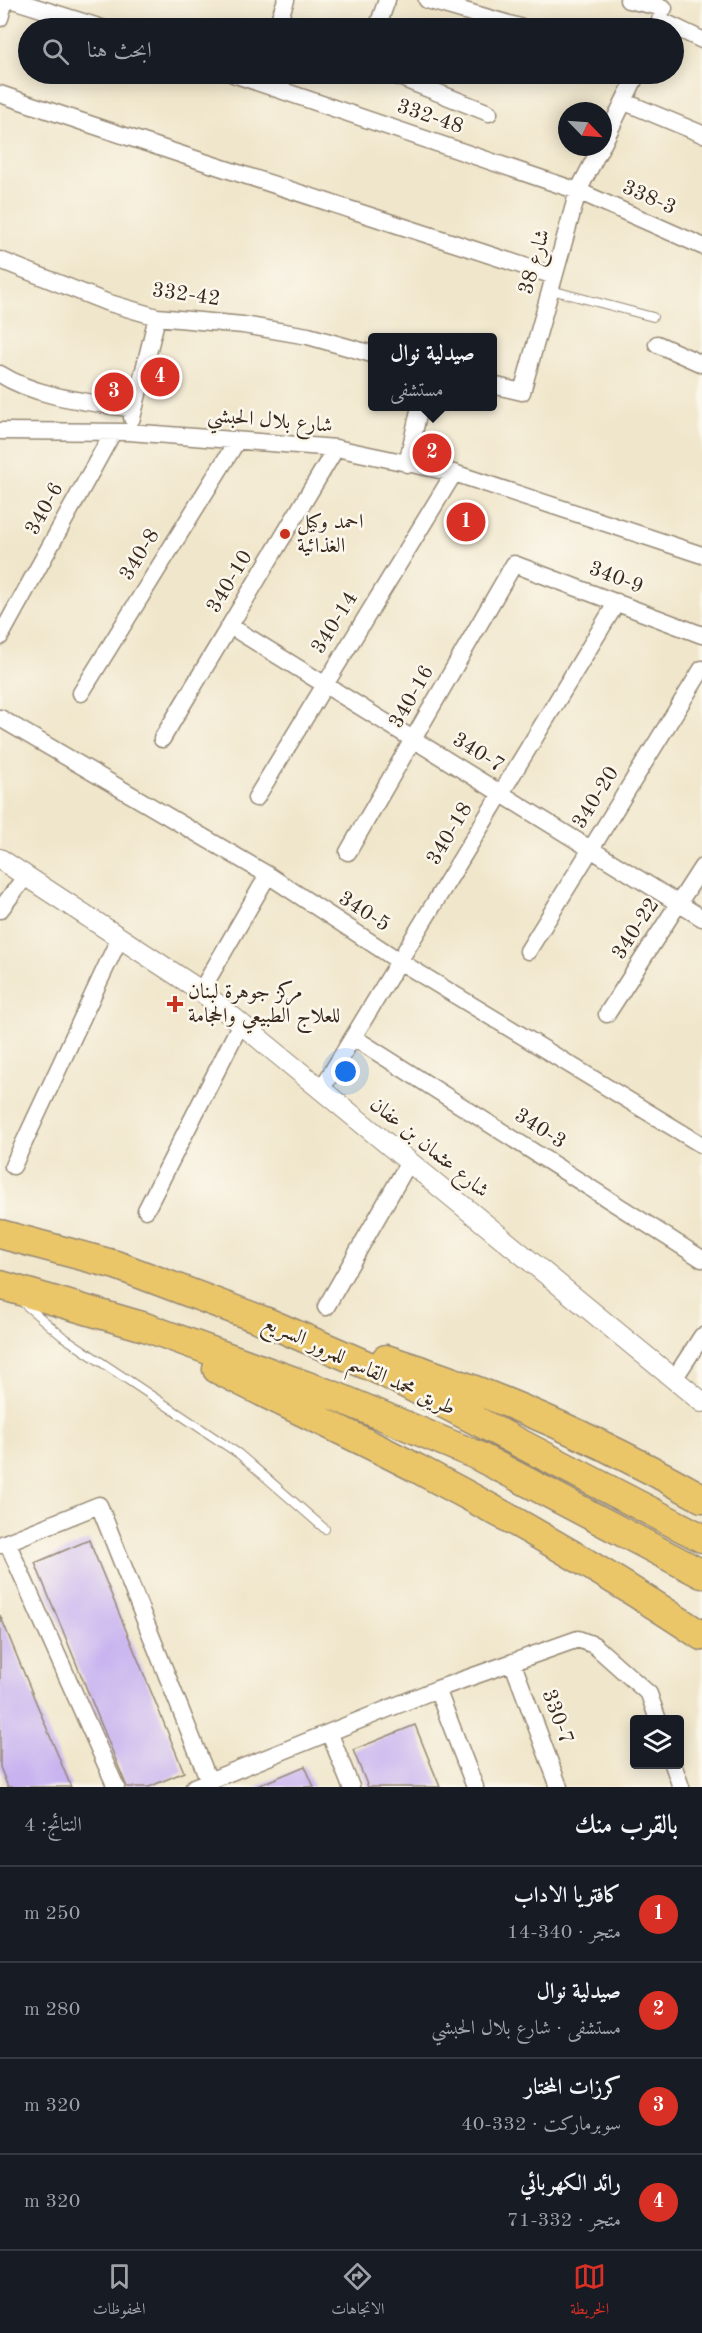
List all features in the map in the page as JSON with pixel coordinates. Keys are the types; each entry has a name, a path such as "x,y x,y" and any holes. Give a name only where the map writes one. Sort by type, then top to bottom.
{"highway":[{"name":"طريق محمد القاسم للمرور السريع","path":"0,1234 116,1265 267,1322 382,1372 702,1538"},
{"name":"طريق محمد القاسم للمرور السريع","path":"1,1285 145,1327 334,1396 476,1455 702,1574"},
{"path":"267,1322 462,1383 609,1447 702,1498"},
{"path":"145,1327 214,1368 391,1455 529,1528 618,1581 702,1636"}],"street":[{"path":"0,18 6,0"},
{"path":"13,0 70,18"},
{"path":"280,18 286,0"},
{"path":"381,18 387,0"},
{"path":"427,0 489,18"},
{"path":"628,0 662,14"},
{"path":"684,28 702,40"},
{"name":"332-48","path":"275,84 578,191"},
{"path":"416,84 489,113"},
{"name":"شارع 38","path":"612,126 633,84"},
{"path":"0,94 206,165 313,196 553,283"},
{"path":"625,102 702,134"},
{"name":"شارع 38","path":"497,386 522,392 578,191 596,156"},
{"name":"338-3","path":"578,191 702,246"},
{"name":"332-42","path":"0,260 106,302 157,316 243,325 308,336 368,353"},
{"path":"129,432 157,316"},
{"path":"657,344 702,364"},
{"path":"0,374 12,381 69,399 134,409"},
{"path":"407,464 419,411"},
{"name":"شارع بلال الحبشي","path":"0,431 111,434 129,432 336,448 454,473 702,555"},
{"name":"340-6","path":"0,637 111,434"},
{"name":"340-8","path":"81,693 237,441"},
{"name":"340-10","path":"162,739 336,448"},
{"name":"340-14","path":"256,798 454,473"},
{"name":"340-9","path":"514,564 702,635"},
{"name":"340-16","path":"348,852 514,564"},
{"name":"340-18","path":"321,1090 617,602"},
{"name":"340-7","path":"230,626 702,918"},
{"name":"340-20","path":"528,951 702,669"},
{"name":"340-5","path":"0,718 268,875 399,961 702,1145"},
{"name":"شارع عثمان بن عفان","path":"0,859 201,992 702,1402"},
{"name":"340-22","path":"607,1014 702,867"},
{"path":"201,992 268,875"},
{"path":"0,910 26,876"},
{"path":"13,1166 119,939"},
{"path":"146,1209 240,1025"},
{"name":"340-3","path":"353,1037 702,1259"},
{"path":"326,1307 409,1162"},
{"path":"674,1379 697,1354 702,1336"},
{"path":"116,1787 4,1543 99,1505 202,1784 437,1689 513,1664 578,1639 587,1641 649,1694 656,1715"},
{"name":"330-7","path":"513,1664 559,1787"},
{"path":"437,1689 475,1787"},
{"path":"330,1734 351,1787"},
{"path":"675,1769 681,1787"}],"lane":[{"path":"553,283 654,317"},
{"path":"1,1285 62,1336 239,1454 325,1528"}],"building":[{"path":"89,1540 184,1772 149,1787 127,1787 35,1563"},
{"path":"0,1615 71,1787 8,1787 0,1767"},
{"path":"415,1725 440,1787 368,1787 353,1750"},
{"path":"305,1766 314,1787 255,1787"}],"place":[{"name":"رائد الكهربائي","path":"160,377"},
{"name":"كرزات المختار","path":"114,392"},
{"name":"صيدلية نوال","path":"432,453"},
{"name":"كافتريا الاداب","path":"466,522"},
{"name":"احمد وكيل الغذائية","path":"285,534"},
{"name":"مركز جوهرة لبنان للعلاج الطبيعي والحجامة","path":"175,1004"}]}
